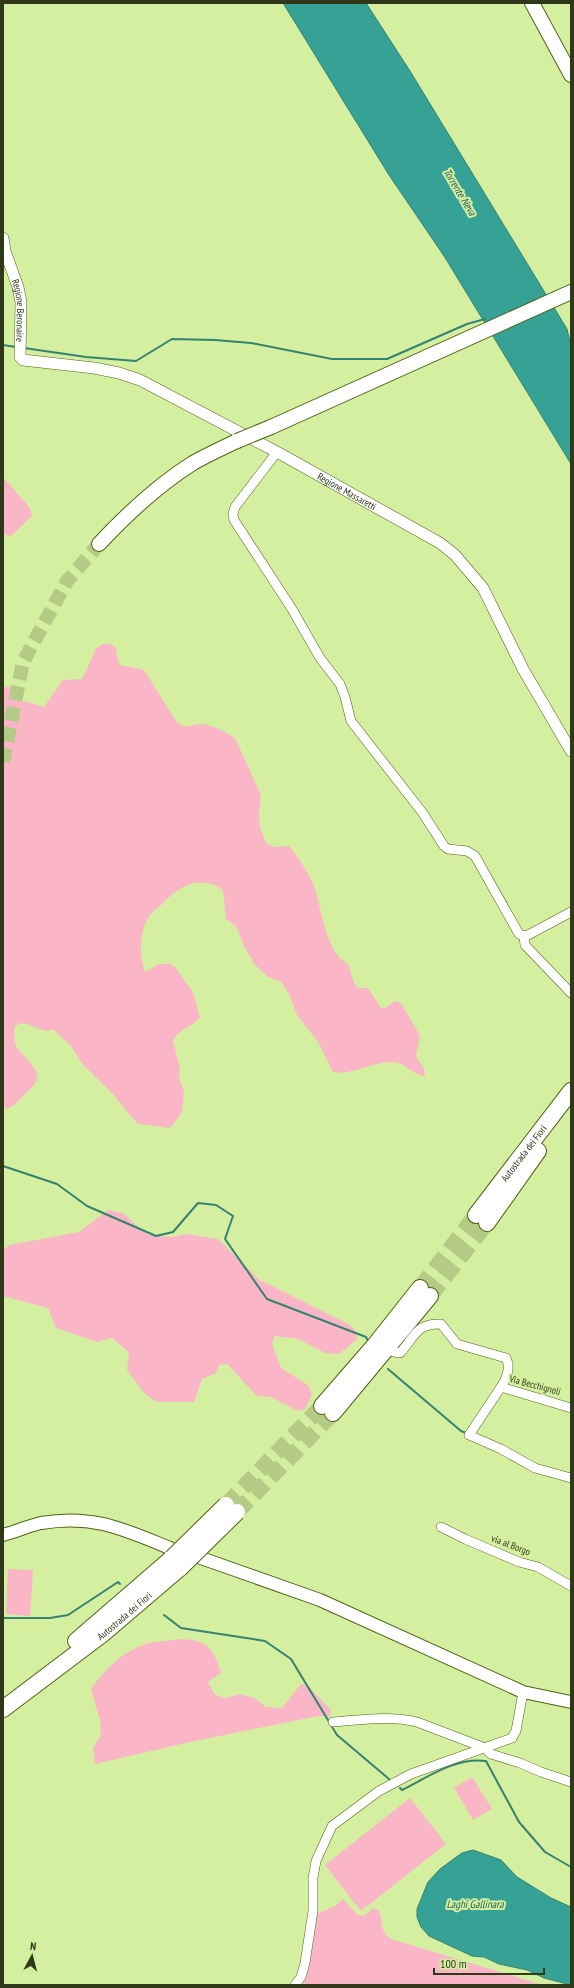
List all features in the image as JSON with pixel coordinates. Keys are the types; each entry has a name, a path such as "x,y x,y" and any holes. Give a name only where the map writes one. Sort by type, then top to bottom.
{"highway":[{"name":"Autostrada dei Fiori","path":"571,1091 481,1219 571,1107"},
{"path":"328,1409 375,1345 425,1292"},
{"name":"Autostrada dei Fiori","path":"3,1696 96,1624 232,1508"},
{"name":"Autostrada dei Fiori","path":"3,1709 105,1632 174,1558"}],"main road":[{"path":"532,3 571,75"},
{"path":"99,544 138,505 167,481 193,463 237,441 571,292"},
{"path":"3,1535 40,1523 94,1521 114,1526 174,1558"},
{"path":"201,1558 320,1600 523,1692 571,1702"}],"street":[{"name":"Regione Beronaire","path":"3,238 4,251 18,287 21,302 21,352"},
{"name":"Regione Massaretti","path":"21,352 119,373 140,380 277,452 440,543 455,555 483,588 523,669 571,751"},
{"path":"277,452 236,507 233,514 234,520 292,609 320,658 340,684 351,721 422,812 444,846 448,849 467,851 475,856 513,926 519,934 524,936 530,934 571,912"},
{"path":"524,936 525,945 571,993"},
{"path":"394,1352 400,1353 423,1326 431,1323 441,1324 457,1344 506,1358 508,1364 507,1378 501,1387"},
{"name":"Via Becchignoli","path":"571,1408 501,1387 469,1435 501,1449 536,1468 571,1478"},
{"name":"via al Borgo","path":"441,1527 465,1539 514,1558 519,1562 538,1567 571,1586"},
{"path":"294,1985 301,1977 305,1963 313,1911 313,1878 316,1861 332,1826 379,1792 411,1774 512,1738 516,1731 523,1692"},
{"path":"333,1722 381,1718 406,1719 485,1748 491,1754 571,1782"}],"shaded area":[{"path":"3,477 30,508 32,516 10,537 4,533 3,535"},
{"path":"102,644 110,644 116,648 118,662 120,665 144,670 179,724 188,726 202,724 215,727 236,740 260,793 260,822 266,843 273,847 289,846 303,865 314,886 329,940 341,959 348,964 355,985 358,988 368,988 381,1008 385,1008 395,1001 401,1003 420,1036 416,1056 424,1069 425,1076 415,1073 401,1064 391,1062 376,1064 354,1071 340,1073 333,1072 318,1042 297,1015 290,996 283,984 280,981 268,977 255,965 244,946 236,926 226,919 223,890 214,885 198,883 190,884 175,892 152,913 145,924 141,945 145,972 159,964 170,964 175,967 193,992 200,1017 193,1024 182,1030 173,1041 180,1068 179,1078 184,1092 182,1112 173,1125 169,1128 140,1124 135,1121 112,1093 83,1065 70,1045 53,1029 48,1031 43,1030 23,1023 18,1024 14,1028 15,1044 18,1050 33,1066 36,1071 37,1080 12,1107 6,1109 3,1103 3,688 15,685 17,688 17,699 44,707 63,680 82,679 96,649"},
{"path":"108,1210 123,1213 148,1235 171,1237 186,1234 218,1239 260,1280 350,1325 356,1331 357,1339 339,1354 325,1353 298,1339 275,1336 272,1344 281,1368 309,1386 312,1395 305,1409 298,1411 271,1397 257,1396 227,1364 219,1365 216,1373 202,1379 194,1402 157,1402 145,1394 127,1370 129,1352 112,1338 97,1342 56,1328 48,1308 3,1296 3,1251 9,1245 79,1232"},
{"path":"8,1569 33,1570 30,1616 6,1614"},
{"path":"180,1639 203,1643 212,1651 221,1673 208,1682 215,1695 226,1698 240,1694 254,1698 266,1707 282,1708 301,1684 308,1686 331,1710 330,1716 318,1716 190,1742 95,1764 93,1748 101,1735 100,1720 91,1689 109,1667 132,1650 149,1643"},
{"path":"472,1777 492,1809 473,1820 454,1788"},
{"path":"410,1798 446,1844 361,1911 325,1865"},
{"path":"343,1899 358,1915 364,1916 373,1908 379,1910 384,1932 391,1939 543,1985 305,1985 304,1978 315,1915 335,1906"}],"water":[{"name":"Torrente Neva","path":"283,3 366,3 410,71 567,329 571,346 571,464 444,256 389,175"},
{"name":"Laghi Gallinara","path":"473,1850 501,1860 517,1877 551,1898 571,1907 571,1985 544,1978 527,1970 499,1964 484,1957 472,1956 429,1936 421,1927 417,1917 417,1909 428,1882 440,1869 462,1853"}],"waterway":[{"path":"24,348 86,357 136,361 172,339 215,340 251,343 332,359 387,359 467,324 485,319"},
{"path":"3,345 16,347"},
{"path":"3,1166 57,1184 87,1206 156,1236 173,1232 198,1203 216,1205 233,1216 225,1239 267,1299 366,1337 368,1341"},
{"path":"388,1369 461,1431 466,1433"},
{"path":"3,1618 50,1618 68,1615 118,1582 120,1584"},
{"path":"164,1615 181,1628 265,1641 291,1659 337,1735 389,1779"},
{"path":"400,1788 402,1790 442,1769 453,1765 464,1762 486,1761 519,1822 545,1852 571,1867"}],"tunnel":[{"path":"3,762 23,662 67,581 99,544"},
{"path":"420,1288 476,1215"},
{"path":"430,1296 487,1223"},
{"path":"226,1505 322,1406"},
{"path":"237,1512 333,1413"}]}
